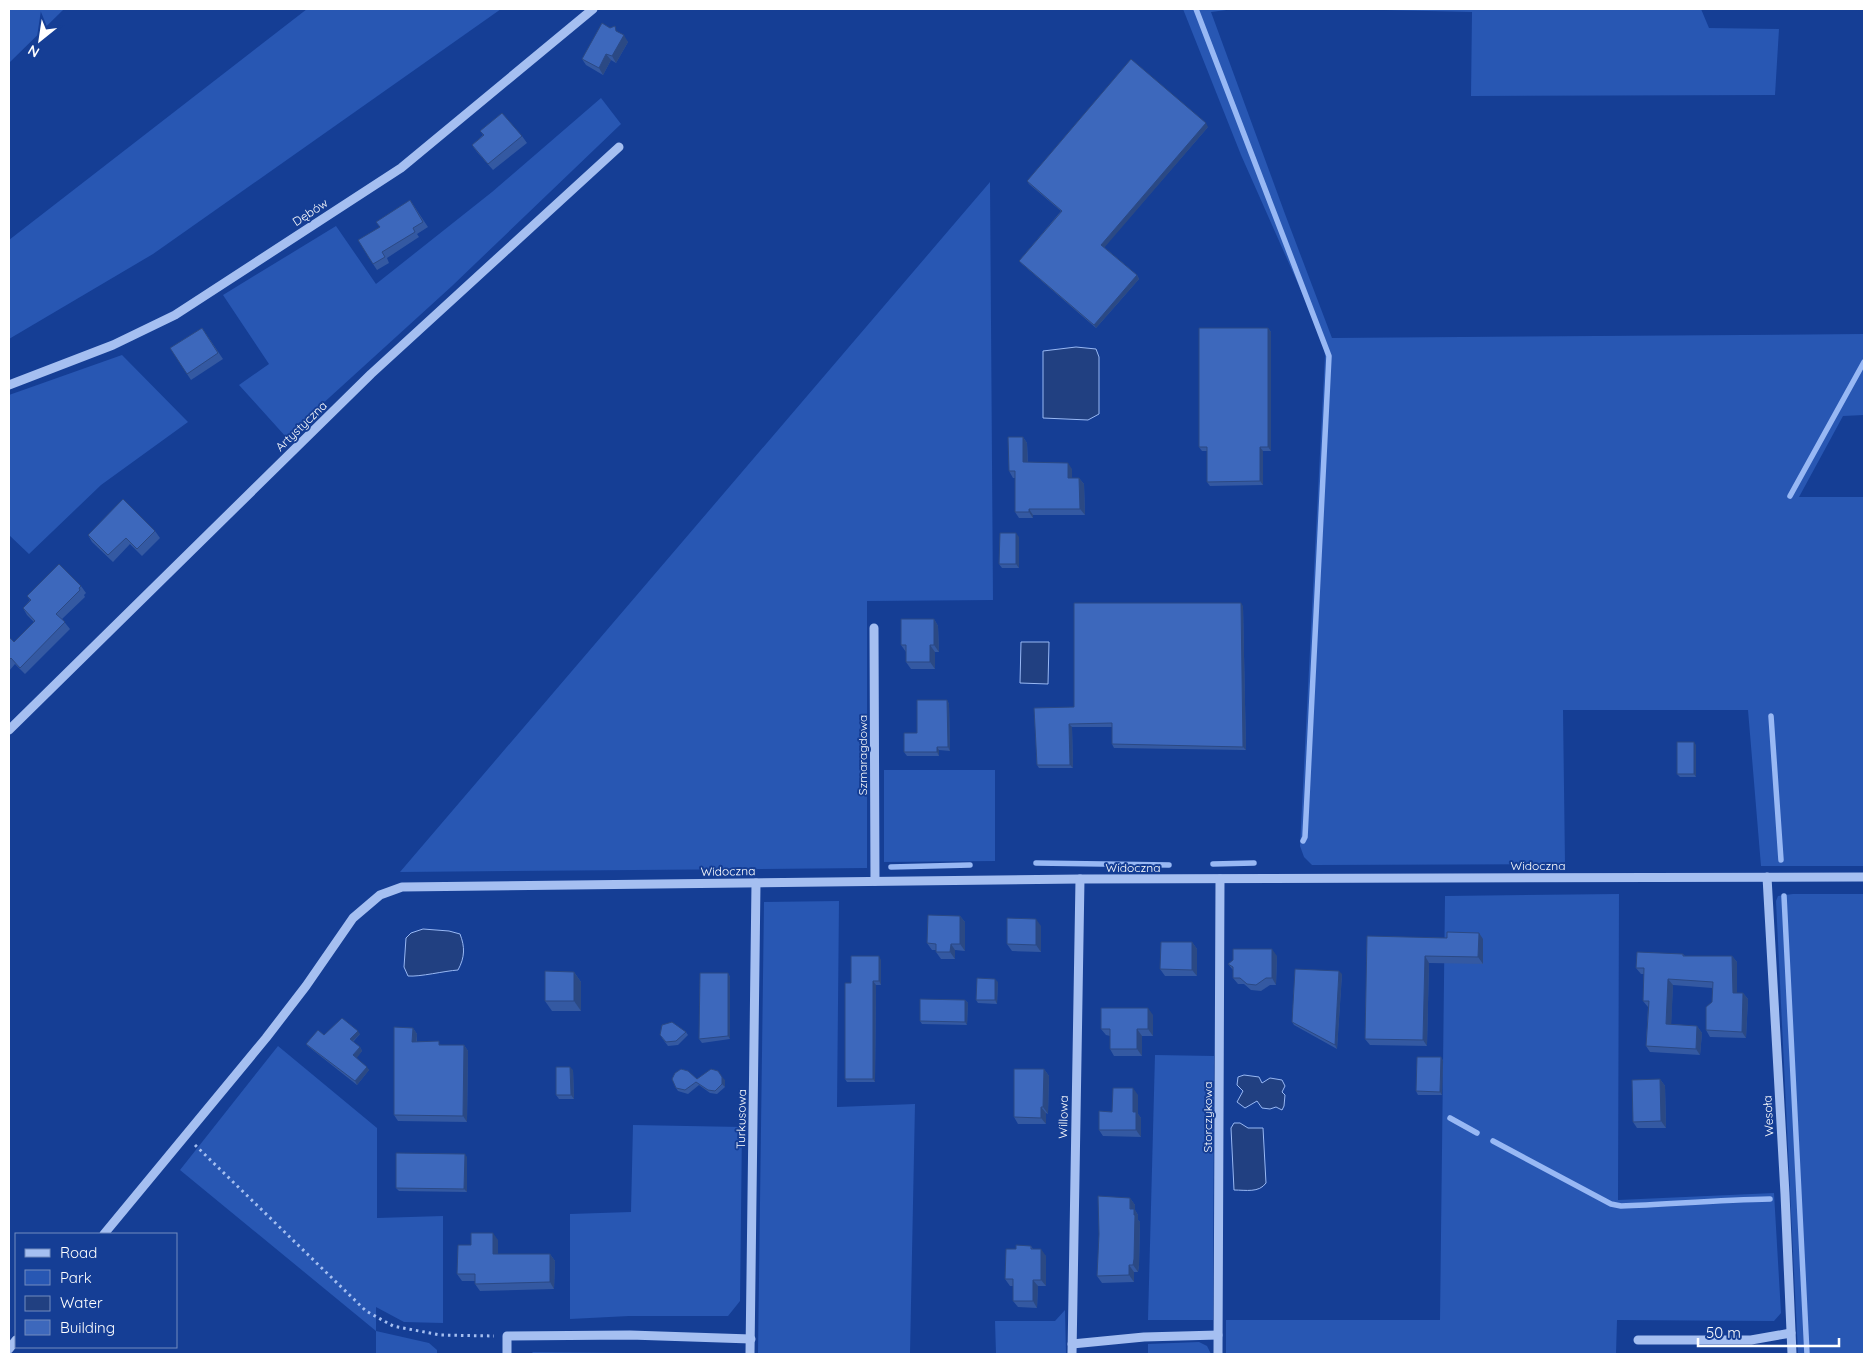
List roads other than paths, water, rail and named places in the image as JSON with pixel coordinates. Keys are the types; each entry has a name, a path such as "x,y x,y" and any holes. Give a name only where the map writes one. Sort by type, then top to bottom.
{"street":[{"name":"Dębów","path":"9,385 112,345 175,315 402,168 593,9"},
{"name":"Artystyczna","path":"9,730 371,374 619,147"},
{"name":"Szmaragdowa","path":"874,628 874,882"},
{"name":"Wesoła","path":"1767,877 1792,1354"},
{"name":"Widoczna","path":"105,1233 266,1038 306,986 353,918 380,895 402,887 1080,879 1864,877"},
{"name":"Willowa","path":"1072,1354 1080,879"},
{"name":"Storczykowa","path":"1218,1354 1220,879"},
{"name":"Turkusowa","path":"750,1354 756,883"},
{"path":"1638,1340 1751,1340 1791,1333"},
{"path":"507,1354 507,1336 630,1334 750,1339"},
{"path":"1072,1344 1144,1337 1218,1334"}],"water":[{"path":"1076,347 1096,349 1099,357 1099,414 1088,420 1043,418 1043,351"},
{"path":"1021,642 1049,642 1048,684 1020,683"},
{"path":"423,929 460,934 464,952 458,970 408,976 404,967 406,938 411,933"},
{"path":"1244,1075 1259,1077 1262,1083 1270,1078 1282,1080 1285,1086 1282,1092 1285,1095 1282,1110 1276,1107 1270,1109 1262,1108 1257,1101 1245,1108 1237,1102 1243,1091 1237,1085 1238,1077"},
{"path":"1234,1123 1240,1123 1248,1128 1263,1128 1266,1183 1260,1188 1234,1190 1231,1128"}],"waterway":[{"path":"1196,9 1329,356 1305,837 1303,841"},
{"path":"1790,496 1864,362"},
{"path":"1771,716 1781,860"},
{"path":"1036,863 1169,865"},
{"path":"1213,864 1254,863"},
{"path":"891,867 970,865"},
{"path":"1784,896 1807,1354"},
{"path":"1450,1118 1477,1133"},
{"path":"1493,1141 1611,1204 1621,1206 1770,1199"}]}
